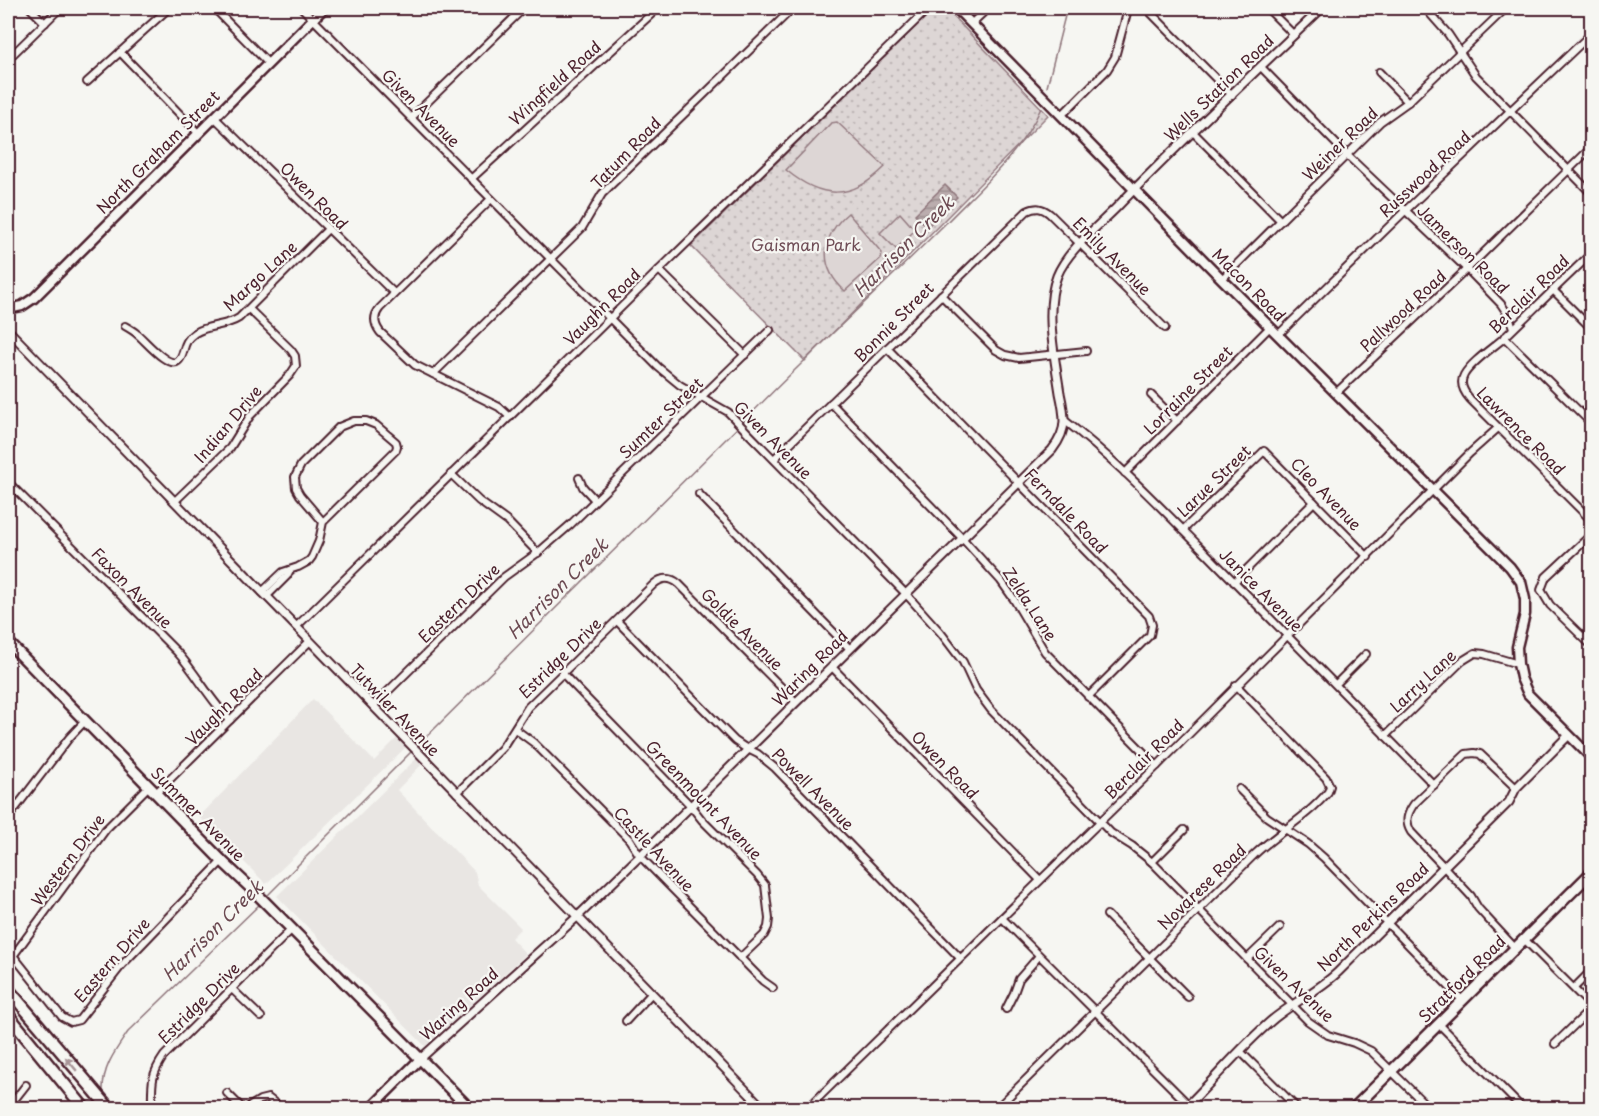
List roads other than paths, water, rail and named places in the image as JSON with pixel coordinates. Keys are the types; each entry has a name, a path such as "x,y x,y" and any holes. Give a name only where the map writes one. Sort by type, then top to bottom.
{"highway":[{"path":"8,989 109,1108"},
{"path":"8,1015 84,1108"}],"main road":[{"name":"North Graham Street","path":"8,309 22,306 34,297 324,8"},
{"name":"Macon Road","path":"957,8 1222,279 1510,567 1521,582 1525,599 1525,614 1517,647 1518,664"},
{"name":"Summer Avenue","path":"8,642 222,861 469,1108"},
{"path":"1518,664 1528,694 1592,758"},
{"name":"Stratford Road","path":"1354,1108 1592,872"},
{"name":"Waring Road","path":"371,1108 420,1059"}],"street":[{"path":"30,8 45,23"},
{"path":"8,59 60,8"},
{"path":"87,82 169,8"},
{"path":"214,8 268,63"},
{"name":"Given Avenue","path":"302,8 664,373 680,385 723,409 735,419 942,633 963,662 976,690 992,710 1111,834 1152,861 1319,1029 1333,1037 1363,1046 1371,1051 1430,1108"},
{"path":"411,118 524,8"},
{"name":"Wingfield Road","path":"471,178 658,8"},
{"name":"Tatum Road","path":"433,374 584,225 606,190 794,8"},
{"name":"Vaughn Road","path":"296,627 929,8"},
{"path":"972,23 988,8"},
{"path":"1062,115 1111,64 1129,8"},
{"path":"1146,8 1232,95"},
{"path":"1268,8 1294,35"},
{"name":"Wells Station Road","path":"1134,188 1322,8"},
{"path":"1425,8 1441,26 1476,76 1592,194"},
{"name":"Weiner Road","path":"1222,279 1383,119 1408,102 1506,8"},
{"name":"Russwood Road","path":"1278,335 1592,33"},
{"path":"120,52 198,133"},
{"name":"Jamerson Road","path":"1261,67 1347,155 1501,304 1513,328"},
{"path":"1379,72 1408,102"},
{"name":"Owen Road","path":"214,117 394,293"},
{"path":"1193,132 1281,221"},
{"name":"Pallwood Road","path":"1336,393 1592,147"},
{"name":"Waring Road","path":"420,1059 577,917 1047,456 1057,443 1064,420 1051,306 1052,291 1057,275 1080,244 1134,188"},
{"path":"491,199 378,310 375,323 380,332 419,368 499,407 510,417"},
{"name":"Emily Avenue","path":"1036,207 1050,214 1166,328"},
{"name":"Bonnie Street","path":"774,459 1027,211 1036,207"},
{"name":"Margo Lane","path":"126,327 136,333 163,358 174,363 180,359 185,344 192,335 207,327 234,321 249,309 328,229"},
{"name":"Berclair Road","path":"1462,382 1468,369 1592,253"},
{"path":"659,270 745,355"},
{"path":"1553,290 1592,328"},
{"path":"941,295 996,350 1005,355 1019,358 1086,351"},
{"name":"Indian Drive","path":"175,501 230,448 253,411 290,375 296,366 295,356 291,350 249,309"},
{"name":"Lorraine Street","path":"1125,473 1270,327"},
{"name":"Tutwiler Avenue","path":"8,330 763,1108"},
{"name":"Sumter Street","path":"570,525 770,330"},
{"path":"1504,337 1592,424"},
{"name":"Ferndale Road","path":"888,348 1149,616 1152,625 1150,635 1088,697"},
{"name":"Lawrence Road","path":"1462,382 1466,395 1592,521"},
{"path":"1151,395 1177,421"},
{"name":"Zelda Lane","path":"831,403 1001,581 1045,652 1157,766"},
{"name":"Janice Avenue","path":"1064,420 1094,443 1183,530 1434,785"},
{"path":"264,594 281,573 305,564 312,556 319,541 323,522 397,449 393,439 376,425 360,421 339,427 297,471 295,485 300,495 323,522"},
{"name":"Berclair Road","path":"808,1108 1157,766 1470,453 1498,428"},
{"name":"Cleo Avenue","path":"1264,451 1368,557"},
{"name":"Larue Street","path":"1183,530 1264,451"},
{"path":"451,474 479,501 508,522 538,553"},
{"path":"579,478 582,488 595,500"},
{"name":"Faxon Avenue","path":"8,482 177,652 214,704 230,720"},
{"path":"699,494 850,649"},
{"path":"1234,582 1314,502"},
{"name":"Eastern Drive","path":"373,706 498,582 538,553 570,525"},
{"path":"1592,534 1546,578 1541,590 1550,605 1592,646"},
{"name":"Estridge Drive","path":"457,793 502,748 526,710 654,584 659,580 667,579"},
{"name":"Goldie Avenue","path":"667,579 679,584 796,702"},
{"name":"Powell Avenue","path":"617,621 731,737 762,756 775,768 960,958"},
{"name":"Vaughn Road","path":"153,789 230,720 310,641"},
{"name":"Larry Lane","path":"1385,736 1462,661 1475,653 1518,664"},
{"path":"1336,684 1366,654"},
{"name":"Owen Road","path":"832,667 1040,880"},
{"name":"Greenmount Avenue","path":"563,674 765,885 768,927 764,935 740,958"},
{"name":"Novarese Road","path":"997,1108 1260,849 1325,795 1329,789 1329,783 1320,770 1236,686"},
{"path":"8,818 69,738 85,721"},
{"name":"Castle Avenue","path":"515,729 534,743 629,839 640,856 765,984 773,988"},
{"name":"North Perkins Road","path":"1189,1107 1268,1023 1329,980 1509,802 1516,788 1569,735"},
{"path":"1515,948 1478,908 1471,896 1410,832 1407,818 1414,804 1466,754 1480,754 1516,788"},
{"name":"Western Drive","path":"13,956 106,829 153,789"},
{"path":"1239,789 1267,817 1308,844 1324,858 1462,1000"},
{"path":"1152,861 1184,830"},
{"name":"Eastern Drive","path":"13,956 62,1017 71,1022 79,1020 122,965 222,861"},
{"path":"1107,915 1188,997"},
{"path":"1002,918 1189,1107"},
{"path":"1247,959 1280,927"},
{"name":"Estridge Drive","path":"152,1108 152,1080 164,1056 292,929"},
{"path":"1524,939 1592,1007 1555,1044"},
{"path":"8,949 13,956"},
{"path":"1006,1009 1019,979 1039,956"},
{"path":"1574,988 1592,970"},
{"path":"232,989 261,1017"},
{"path":"626,1021 651,994"},
{"path":"1439,1024 1522,1108"},
{"path":"1240,1051 1297,1108"},
{"path":"8,1108 26,1085"},
{"path":"227,1093 242,1108"},
{"path":"247,1108 268,1098 280,1108"}],"waterway":[{"name":"Harrison Creek","path":"1047,87 1067,8"},
{"name":"Harrison Creek","path":"741,424 986,183 1023,140 1041,108"},
{"name":"Harrison Creek","path":"416,747 738,427"},
{"name":"Harrison Creek","path":"265,898 412,751"},
{"name":"Harrison Creek","path":"103,1092 107,1067 128,1032 260,904"}],"park label":[{"name":"Gaisman Park","path":"806,245"}]}
